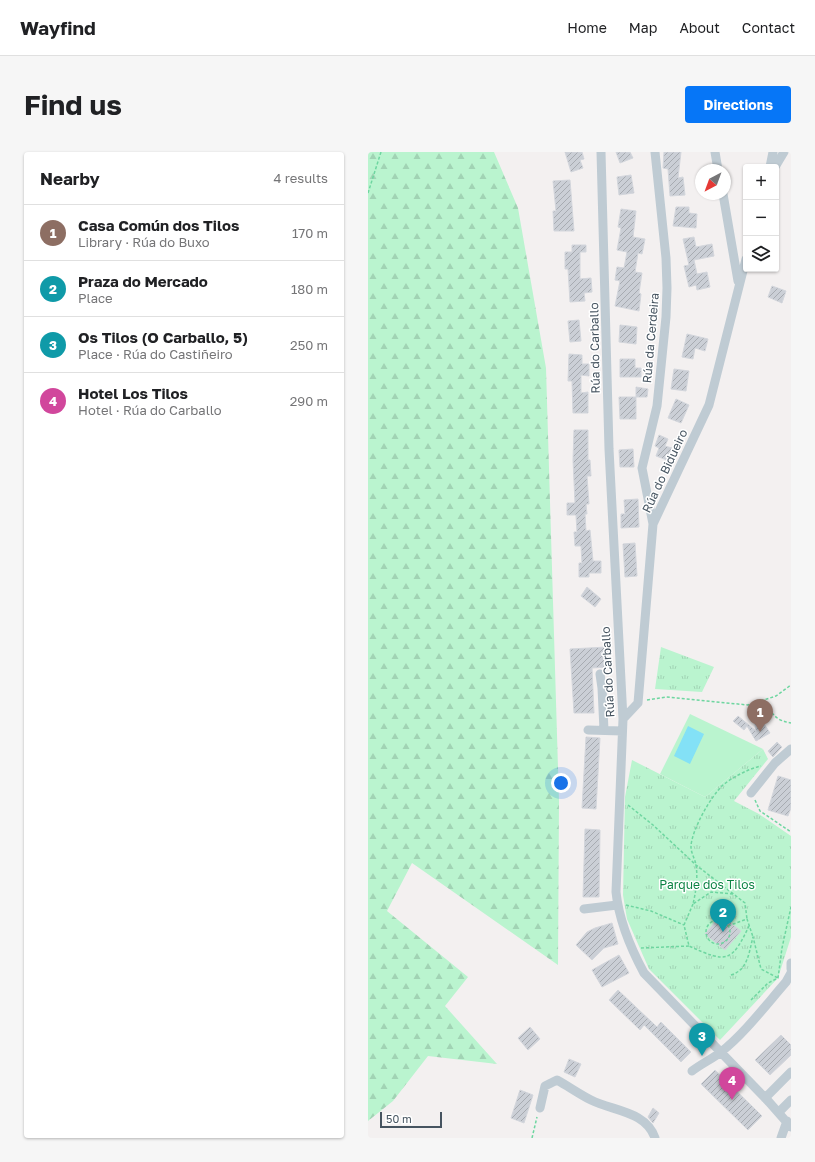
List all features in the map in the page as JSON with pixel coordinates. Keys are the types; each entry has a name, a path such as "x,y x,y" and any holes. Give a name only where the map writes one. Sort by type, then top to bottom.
{"street":[{"name":"Rúa do Carballo","path":"601,152 609,449 623,719 616,892 617,905 631,948 644,973 789,1124"},
{"name":"Rúa da Cerdeira","path":"653,524 642,468 657,406 666,317 667,288 666,258 655,152"},
{"path":"715,152 717,164"},
{"path":"773,159 784,152"},
{"path":"724,200 738,288"},
{"name":"Rúa do Bidueiro","path":"623,719 638,703 653,524 709,405 743,270"},
{"path":"600,674 604,730"},
{"path":"588,730 622,731"},
{"path":"751,793 775,763 791,749"},
{"path":"584,909 617,905"},
{"path":"791,963 791,969"},
{"path":"692,1071 705,1061 720,1053 786,982 791,973"},
{"path":"765,1098 791,1072"},
{"path":"540,1108 545,1086 557,1080 592,1100 636,1117 650,1128 655,1138"},
{"path":"779,1112 791,1100"},
{"path":"781,1138 789,1124"}],"path":[{"path":"368,193 381,152"},
{"path":"638,697 645,700 666,697 748,705 776,696 791,685"},
{"path":"764,700 776,718 780,721 791,722"},
{"path":"690,946 684,925 693,904 697,887 696,865 691,847 696,829 710,802 722,786 740,774 758,767 775,763"},
{"path":"751,793 760,811 791,832"},
{"path":"619,801 630,806 653,824 696,865 745,903 746,919 750,924 761,969 778,978"},
{"path":"693,904 711,892 733,894"},
{"path":"617,905 631,905 651,911 684,925"},
{"path":"778,978 782,948 791,907"},
{"path":"728,926 746,919"},
{"path":"720,920 728,926 729,935 723,942 715,943 708,938 706,930 710,922 720,920"},
{"path":"631,948 690,946 714,958 729,956 738,948 750,924"},
{"path":"731,974 737,973 745,966 753,937"},
{"path":"751,1000 768,983 778,978"},
{"path":"532,1138 540,1108"}],"green space":[{"path":"368,152 494,152 518,208 546,368 559,801 558,965 412,863 387,911 468,977 445,1006 497,1064 428,1056 393,1101 368,1121"},
{"path":"661,647 714,667 702,692 655,689"},
{"path":"690,714 763,749 705,797 660,774"},
{"name":"Parque dos Tilos","path":"763,749 768,759 734,801 759,814 791,836 791,937 778,978 720,1040 649,969 627,919 623,895 625,797 632,760 705,797"}],"water":[{"path":"688,726 704,734 690,764 674,756"}],"building":[{"path":"565,152 582,152 584,159 580,160 583,168 571,172"},
{"path":"616,152 630,152 633,158 620,163"},
{"path":"664,152 681,152 678,178 683,177 685,195 670,196 668,169 663,168"},
{"path":"631,175 634,193 619,195 617,177"},
{"path":"570,180 574,231 554,231 553,211 556,211 553,181"},
{"path":"676,207 689,207 689,213 697,214 696,228 673,226"},
{"path":"621,209 636,211 633,237 645,239 642,254 638,253 635,272 642,273 639,293 641,294 639,311 615,306 620,281 615,280 617,267 624,268 627,252 617,250 621,228 618,227"},
{"path":"694,237 696,247 712,244 714,256 694,260 697,274 707,272 710,287 697,290 696,285 689,287 684,266 689,265 683,239"},
{"path":"572,245 586,245 586,252 580,252 580,279 591,278 592,292 584,293 585,301 570,302 568,269 565,269 565,252 572,252"},
{"path":"772,286 786,291 782,303 768,297"},
{"path":"579,320 581,341 570,342 568,321"},
{"path":"620,325 637,327 636,344 619,342"},
{"path":"687,334 708,339 705,351 695,348 693,359 682,357"},
{"path":"569,354 582,355 582,364 589,364 589,376 581,375 581,393 588,392 588,413 573,413 572,381 568,381"},
{"path":"620,359 635,359 635,368 641,368 641,377 620,377"},
{"path":"674,369 689,371 686,391 671,389"},
{"path":"636,387 648,389 647,397 636,397"},
{"path":"619,397 636,397 636,419 620,419"},
{"path":"676,399 689,405 681,423 668,418"},
{"path":"574,430 588,430 588,460 590,460 591,476 587,476 589,504 586,504 586,531 590,530 593,561 601,561 601,573 589,573 589,577 579,577 579,563 582,563 581,546 575,546 574,532 577,532 576,515 567,515 567,503 575,503 573,460"},
{"path":"659,435 668,439 665,446 672,448 667,460 656,456 659,448 655,446"},
{"path":"633,449 634,467 620,467 619,450"},
{"path":"638,499 639,527 621,528 621,514 625,514 624,500"},
{"path":"635,543 637,576 625,577 623,544"},
{"path":"587,587 601,599 595,607 581,596"},
{"path":"607,647 608,667 592,668 594,713 574,713 570,649"},
{"path":"752,705 770,733 756,741 747,726 744,730 733,721 738,716 756,731"},
{"path":"586,737 600,738 596,809 582,808"},
{"path":"777,742 782,747 773,757 768,751"},
{"path":"778,776 791,780 791,808 788,816 768,810"},
{"path":"585,829 600,830 599,897 583,897"},
{"path":"721,915 741,931 725,950 705,934"},
{"path":"612,923 618,944 604,948 592,960 576,945 587,932"},
{"path":"619,955 629,973 602,987 592,970"},
{"path":"618,990 657,1027 661,1022 691,1052 681,1062 644,1025 640,1030 609,1000"},
{"path":"530,1027 540,1039 528,1050 518,1038"},
{"path":"781,1035 791,1045 791,1055 770,1075 755,1060"},
{"path":"569,1059 581,1064 575,1077 564,1072"},
{"path":"715,1070 762,1116 748,1130 701,1084"},
{"path":"520,1090 533,1095 524,1123 511,1118"},
{"path":"653,1108 659,1113 653,1123 648,1117"}],"place":[{"name":"Casa Común dos Tilos","path":"760,732"},
{"name":"Praza do Mercado","path":"723,932"},
{"name":"Os Tilos (O Carballo, 5)","path":"702,1056"},
{"name":"Hotel Los Tilos","path":"732,1100"}]}
